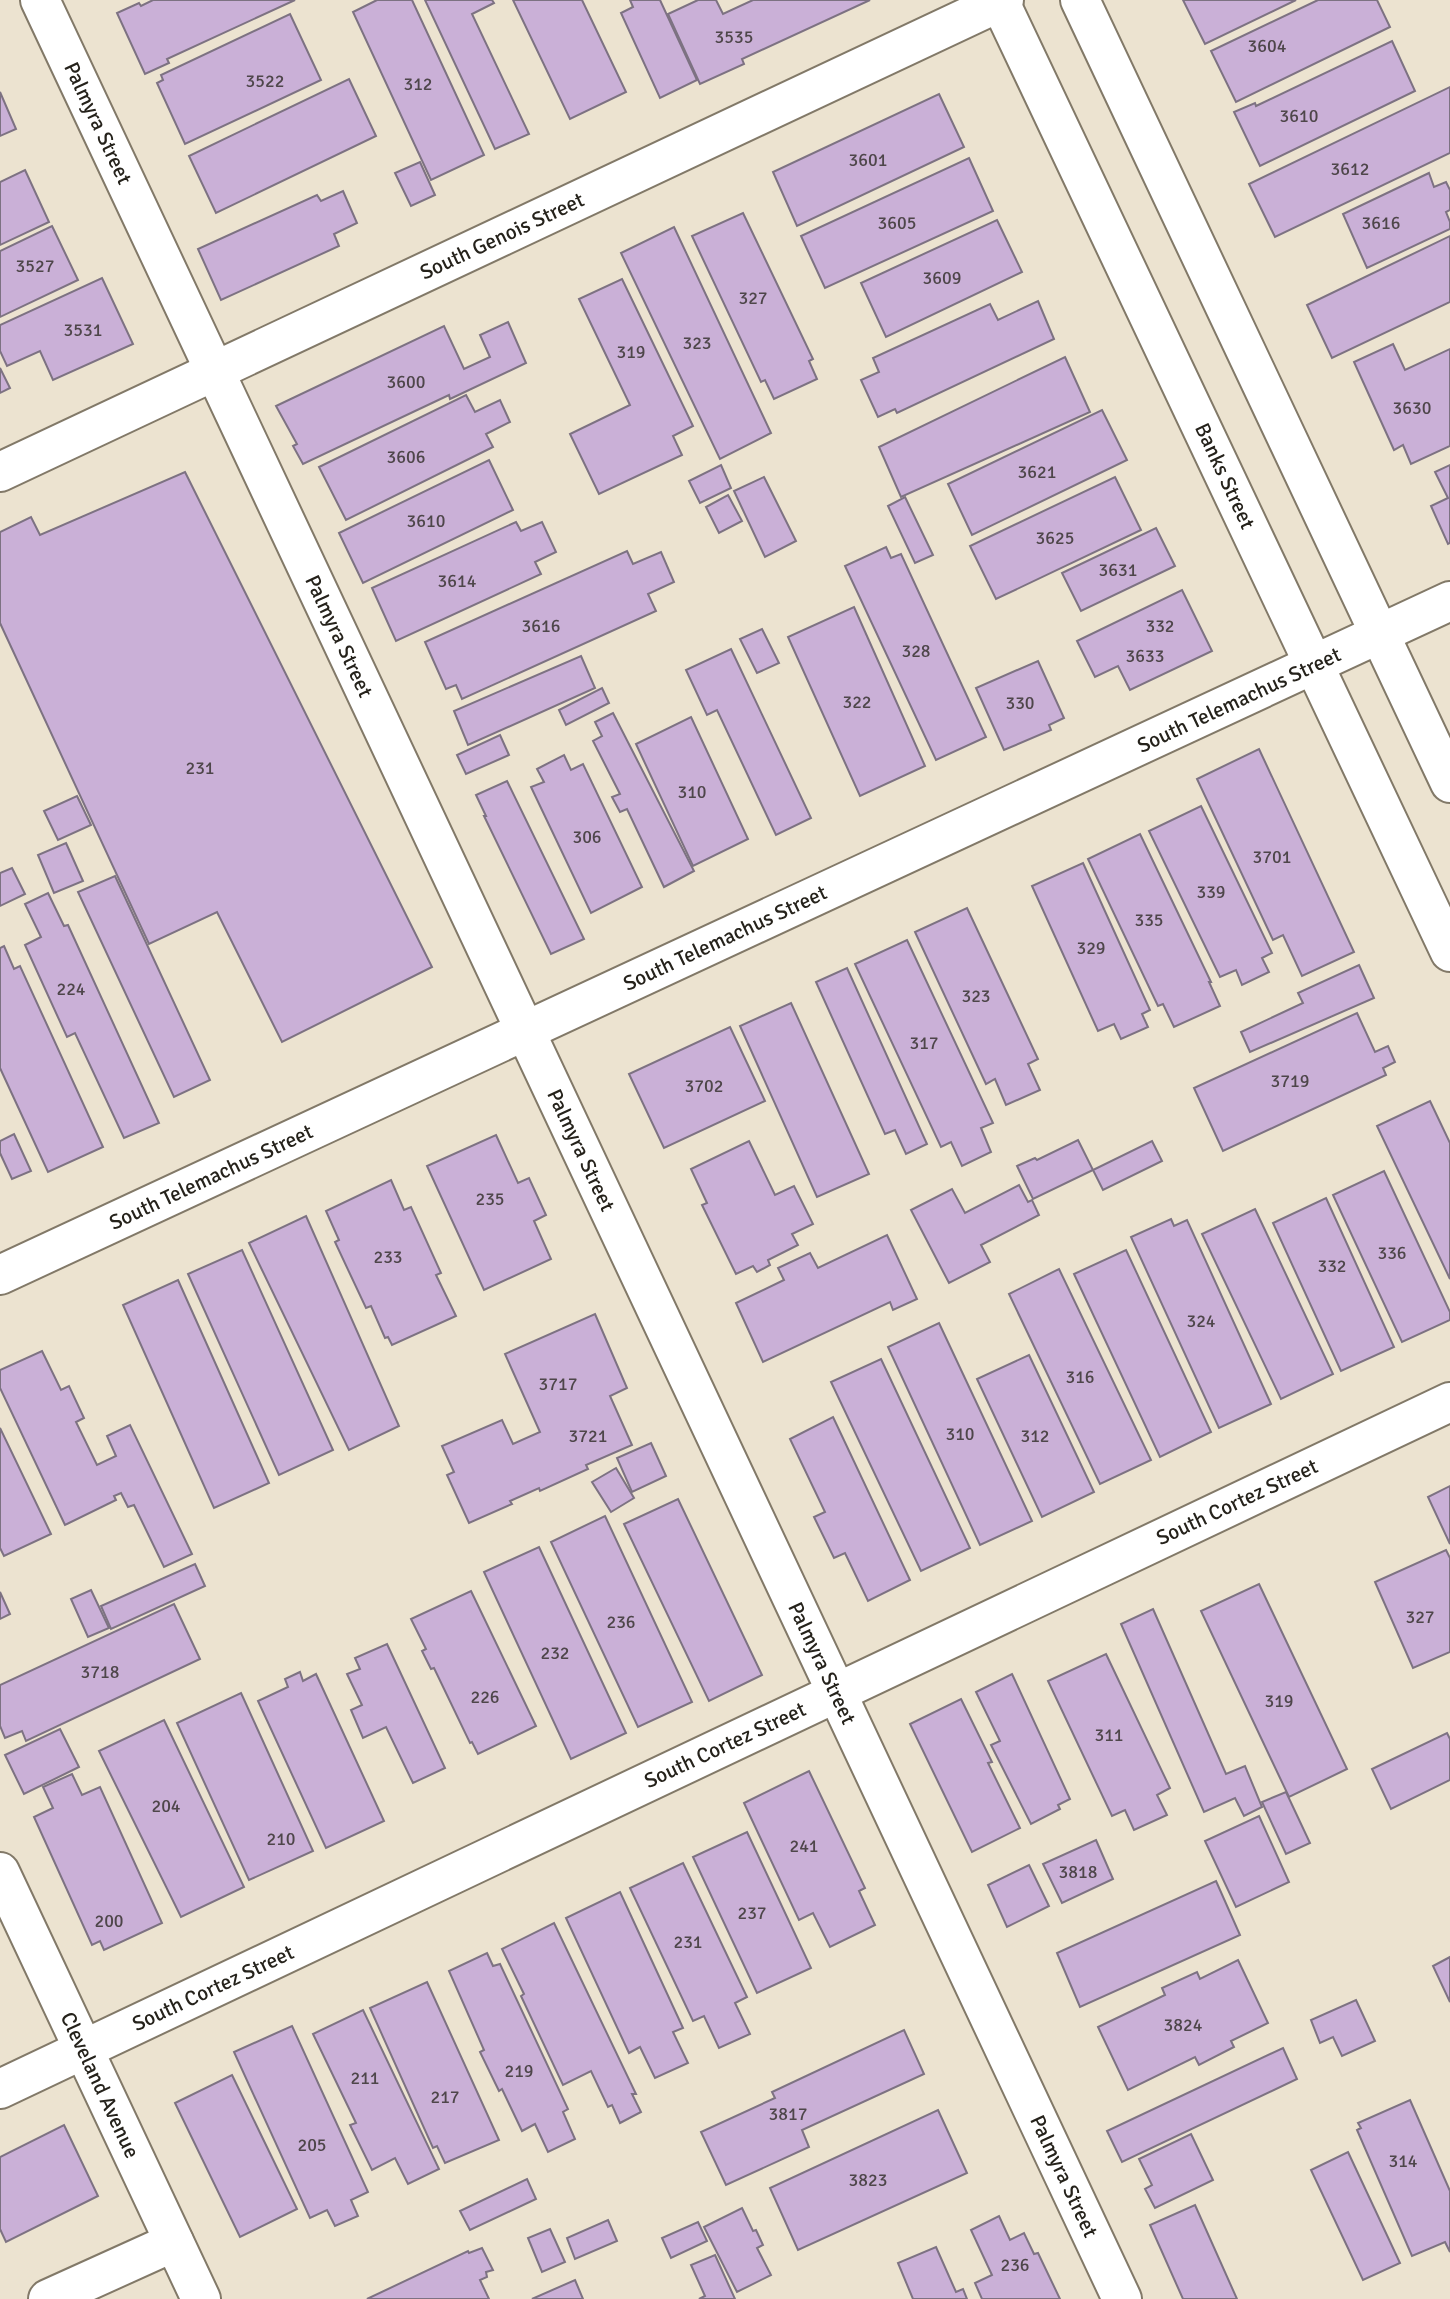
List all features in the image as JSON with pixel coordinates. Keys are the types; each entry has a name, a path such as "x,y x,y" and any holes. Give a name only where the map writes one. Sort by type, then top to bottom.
{"street":[{"name":"Palmyra Street","path":"40,0 1122,2299"},
{"path":"1080,0 1450,783"},
{"name":"South Genois Street","path":"0,471 1001,1"},
{"name":"Banks Street","path":"1001,1 1450,952"},
{"name":"South Telemachus Street","path":"0,1275 1450,601"},
{"name":"South Cortez Street","path":"0,2089 1450,1402"},
{"name":"Cleveland Avenue","path":"0,1872 201,2299"},
{"path":"48,2299 174,2242"}],"building":[{"path":"153,0 295,0 167,59 169,63 145,74 117,13"},
{"path":"377,0 412,0 484,155 431,180 353,12"},
{"path":"425,0 492,0 494,3 472,14 529,134 495,149"},
{"path":"513,0 582,0 626,92 570,119"},
{"path":"630,0 660,0 697,80 660,98 621,13 633,7"},
{"path":"698,0 716,0 723,14 753,0 870,0 742,59 744,64 700,84 668,14"},
{"path":"1183,0 1296,0 1205,44"},
{"path":"1318,0 1377,0 1390,27 1236,102 1211,51"},
{"path":"290,14 321,80 185,144 157,83 163,80 161,75"},
{"path":"1392,41 1415,91 1260,166 1234,112 1255,103 1256,106"},
{"path":"349,79 376,136 216,213 189,156"},
{"path":"1450,87 1450,153 1275,237 1249,184"},
{"path":"0,92 16,129 0,136"},
{"path":"939,94 964,147 797,226 773,172"},
{"path":"969,158 993,211 825,288 801,236"},
{"path":"420,162 435,195 411,206 395,173"},
{"path":"25,170 49,222 0,245 0,182"},
{"path":"1429,173 1434,187 1446,182 1450,190 1450,210 1446,212 1450,229 1367,268 1343,214"},
{"path":"343,191 357,223 334,234 339,246 221,300 198,249 317,195 321,201"},
{"path":"743,213 813,359 809,361 817,379 774,399 765,380 761,382 692,236"},
{"path":"997,220 1022,272 886,337 861,283"},
{"path":"52,226 78,280 0,317 0,251"},
{"path":"674,227 771,433 720,459 621,253"},
{"path":"1450,236 1450,302 1332,358 1307,305"},
{"path":"102,278 133,344 53,380 40,351 7,366 0,351 0,325"},
{"path":"622,279 693,426 673,436 682,455 599,494 570,434 630,405 579,299"},
{"path":"1038,301 1054,339 897,413 895,409 878,417 861,380 879,372 873,358 990,304 998,320"},
{"path":"508,322 526,363 450,399 449,395 303,464 293,446 297,444 276,406 444,326 464,369 490,357 480,335"},
{"path":"1393,344 1405,370 1450,349 1450,446 1411,464 1403,445 1394,450 1354,362"},
{"path":"1065,357 1090,412 901,497 879,447"},
{"path":"0,368 10,388 0,393"},
{"path":"466,395 475,412 500,400 510,422 486,434 493,447 346,520 319,467"},
{"path":"1102,410 1127,460 972,535 948,484"},
{"path":"489,460 513,510 363,583 339,533"},
{"path":"721,465 731,488 700,503 689,481"},
{"path":"1450,465 1448,544 1431,506 1448,498 1435,472"},
{"path":"185,472 432,967 282,1042 217,912 149,944 0,623 0,532 31,517 40,535"},
{"path":"764,477 796,541 765,557 734,491"},
{"path":"1115,477 1141,530 996,599 970,546"},
{"path":"728,495 742,521 719,533 706,507"},
{"path":"905,497 933,555 915,563 888,506"},
{"path":"516,522 521,531 542,522 556,552 535,562 541,574 396,641 372,588"},
{"path":"1156,528 1175,566 1081,611 1062,573"},
{"path":"886,547 891,558 901,554 986,737 936,760 845,566"},
{"path":"627,551 633,564 661,552 674,582 648,594 656,611 462,699 456,685 446,689 425,642"},
{"path":"1182,590 1212,651 1130,690 1118,666 1095,677 1077,641"},
{"path":"854,607 925,766 860,796 788,637"},
{"path":"762,629 779,663 757,673 740,639"},
{"path":"731,649 811,818 776,835 717,710 707,715 686,670"},
{"path":"581,656 595,688 468,745 454,711"},
{"path":"1038,661 1064,718 1049,725 1051,730 1004,750 976,688"},
{"path":"602,688 609,703 566,725 559,710"},
{"path":"613,713 694,871 664,887 627,809 620,812 612,797 620,794 593,741 602,736 595,722"},
{"path":"691,717 748,839 693,866 636,744"},
{"path":"500,735 509,755 466,774 457,755"},
{"path":"1259,749 1354,952 1302,976 1283,935 1273,940 1197,779"},
{"path":"564,755 571,770 583,764 642,887 591,913 531,787 544,782 537,769"},
{"path":"507,781 584,939 551,954 476,795"},
{"path":"77,796 91,825 58,840 44,811"},
{"path":"1201,806 1272,953 1262,958 1269,972 1242,985 1236,970 1220,977 1149,831"},
{"path":"1140,834 1220,1006 1174,1027 1163,1004 1158,1006 1088,859"},
{"path":"66,843 83,881 54,893 38,855"},
{"path":"1083,863 1150,1010 1142,1014 1148,1027 1121,1039 1114,1024 1098,1031 1032,886"},
{"path":"12,868 25,894 0,906 0,873"},
{"path":"115,876 210,1080 174,1097 78,892"},
{"path":"48,893 64,926 68,925 159,1123 124,1138 75,1033 67,1037 25,945 41,937 25,904"},
{"path":"967,908 1038,1059 1028,1064 1040,1090 1006,1105 995,1079 986,1084 915,932"},
{"path":"907,940 993,1123 981,1128 991,1152 962,1166 951,1142 941,1147 855,964"},
{"path":"4,946 14,969 20,966 103,1147 48,1172 0,1068 0,948"},
{"path":"1359,965 1374,998 1250,1052 1241,1032 1303,1003 1298,993"},
{"path":"847,968 927,1144 906,1154 895,1130 885,1134 816,982"},
{"path":"791,1003 869,1174 817,1197 740,1026"},
{"path":"1357,1013 1375,1052 1388,1046 1395,1062 1383,1068 1386,1075 1223,1151 1194,1088"},
{"path":"730,1027 765,1101 664,1148 629,1074"},
{"path":"1430,1101 1450,1143 1450,1279 1377,1126"},
{"path":"14,1134 31,1171 12,1179 0,1153 0,1141"},
{"path":"496,1135 518,1183 529,1178 546,1215 534,1221 551,1259 484,1290 427,1166"},
{"path":"1078,1140 1093,1170 1033,1199 1017,1166 1035,1158 1037,1160"},
{"path":"749,1141 775,1195 794,1186 813,1224 792,1234 798,1245 768,1260 770,1265 757,1272 753,1266 736,1274 702,1205 707,1203 691,1169"},
{"path":"1152,1141 1162,1161 1103,1190 1093,1170"},
{"path":"1384,1171 1450,1312 1450,1320 1402,1342 1333,1195"},
{"path":"391,1180 404,1210 411,1207 441,1273 436,1275 456,1316 392,1345 388,1337 385,1338 371,1306 366,1308 335,1242 339,1240 326,1211"},
{"path":"1019,1185 1028,1202 1032,1200 1039,1215 981,1245 990,1262 949,1283 911,1210 952,1189 965,1213"},
{"path":"1326,1198 1394,1347 1341,1371 1273,1223"},
{"path":"1255,1209 1333,1374 1281,1399 1202,1234"},
{"path":"306,1216 399,1426 349,1450 249,1243"},
{"path":"1171,1219 1174,1226 1187,1220 1271,1404 1219,1428 1131,1237"},
{"path":"887,1235 917,1299 893,1310 890,1302 763,1362 736,1303 784,1280 778,1268 810,1253 818,1268"},
{"path":"242,1250 333,1450 279,1475 188,1274"},
{"path":"1126,1250 1211,1432 1160,1457 1074,1274"},
{"path":"1059,1269 1151,1460 1100,1484 1009,1294"},
{"path":"178,1280 269,1483 214,1508 123,1305"},
{"path":"595,1314 627,1388 610,1396 632,1445 586,1465 588,1469 540,1491 539,1488 510,1501 512,1504 469,1523 447,1475 454,1472 442,1446 502,1420 513,1444 540,1432 505,1354"},
{"path":"939,1323 1032,1521 980,1545 888,1347"},
{"path":"42,1351 61,1390 69,1386 84,1418 76,1422 97,1465 116,1456 107,1436 130,1425 192,1554 164,1567 134,1505 128,1507 121,1493 114,1496 116,1500 65,1525 0,1388 0,1370"},
{"path":"1029,1355 1094,1492 1042,1517 977,1379"},
{"path":"881,1359 970,1548 921,1571 831,1382"},
{"path":"833,1417 910,1580 868,1601 845,1553 834,1558 814,1517 825,1512 790,1439"},
{"path":"0,1428 51,1534 4,1556 0,1548"},
{"path":"651,1443 666,1476 632,1492 617,1458"},
{"path":"616,1468 634,1498 611,1512 592,1482"},
{"path":"1450,1486 1450,1544 1428,1497"},
{"path":"678,1499 762,1675 709,1701 624,1524"},
{"path":"605,1516 692,1702 638,1727 551,1542"},
{"path":"539,1547 626,1733 571,1759 484,1572"},
{"path":"1446,1550 1450,1558 1450,1652 1413,1668 1375,1582"},
{"path":"195,1564 205,1586 111,1629 101,1606"},
{"path":"1259,1584 1347,1769 1289,1797 1201,1611"},
{"path":"91,1590 109,1628 88,1637 71,1599"},
{"path":"471,1591 536,1726 478,1754 472,1742 470,1743 434,1668 431,1669 422,1651 426,1649 411,1619"},
{"path":"0,1592 10,1614 0,1619"},
{"path":"174,1604 200,1659 26,1741 22,1731 5,1738 0,1726 0,1685"},
{"path":"1153,1609 1226,1774 1245,1766 1262,1807 1244,1816 1235,1798 1204,1812 1121,1624"},
{"path":"387,1644 445,1768 413,1783 386,1727 363,1738 351,1710 362,1705 347,1674 360,1669 355,1658"},
{"path":"1106,1654 1170,1788 1157,1795 1167,1815 1134,1830 1125,1810 1112,1816 1048,1681"},
{"path":"300,1672 303,1681 316,1674 384,1821 326,1848 258,1701 288,1687 285,1679"},
{"path":"1012,1674 1070,1799 1058,1805 1060,1809 1031,1824 991,1745 1000,1741 976,1692"},
{"path":"241,1693 313,1851 249,1880 177,1723"},
{"path":"961,1699 1020,1828 972,1852 910,1724"},
{"path":"164,1720 244,1887 181,1917 99,1751"},
{"path":"60,1729 79,1767 24,1794 5,1755"},
{"path":"1447,1733 1450,1739 1450,1780 1391,1809 1372,1769"},
{"path":"809,1771 865,1888 859,1891 875,1925 830,1947 813,1913 799,1920 744,1803"},
{"path":"72,1774 82,1795 100,1787 162,1923 104,1950 100,1941 92,1945 34,1817 53,1808 43,1787"},
{"path":"1286,1792 1310,1843 1286,1854 1262,1802"},
{"path":"1259,1816 1289,1882 1236,1907 1205,1841"},
{"path":"747,1832 811,1968 757,1993 693,1857"},
{"path":"1096,1840 1113,1879 1062,1903 1043,1864"},
{"path":"683,1863 747,1997 735,2003 750,2034 719,2048 704,2016 693,2021 630,1888"},
{"path":"1029,1865 1049,1906 1007,1927 988,1885"},
{"path":"1216,1881 1240,1935 1080,2007 1057,1953"},
{"path":"620,1892 683,2028 673,2032 688,2063 655,2078 640,2047 629,2053 566,1918"},
{"path":"554,1923 636,2094 632,2094 641,2112 620,2123 612,2105 608,2107 591,2071 563,2085 502,1949"},
{"path":"487,1953 493,1966 500,1964 568,2109 563,2112 575,2139 548,2152 535,2124 522,2131 502,2089 499,2091 480,2052 484,2050 449,1971"},
{"path":"1450,1957 1450,2002 1433,1966"},
{"path":"1238,1960 1268,2023 1231,2041 1234,2047 1199,2065 1195,2057 1128,2090 1098,2027 1165,1995 1162,1988 1197,1972 1200,1979"},
{"path":"427,1982 499,2140 445,2163 437,2146 433,2148 370,2008"},
{"path":"1356,2000 1375,2041 1342,2056 1333,2037 1320,2043 1311,2020"},
{"path":"363,2010 439,2169 408,2184 395,2158 372,2170 350,2125 356,2123 313,2034"},
{"path":"292,2026 368,2192 351,2200 358,2216 335,2226 327,2210 310,2218 234,2052"},
{"path":"904,2030 924,2074 802,2130 809,2147 726,2185 701,2132 775,2098 772,2092"},
{"path":"1283,2048 1297,2079 1122,2162 1107,2131"},
{"path":"232,2075 297,2209 240,2237 175,2103"},
{"path":"1410,2100 1450,2191 1450,2252 1445,2242 1412,2256 1357,2130 1361,2128 1358,2123"},
{"path":"938,2110 967,2173 798,2250 770,2188"},
{"path":"64,2125 98,2196 6,2242 0,2229 0,2157"},
{"path":"1191,2134 1213,2180 1155,2208 1145,2189 1152,2185 1139,2159"},
{"path":"1348,2152 1400,2263 1363,2280 1311,2170"},
{"path":"527,2179 536,2199 470,2230 460,2211"},
{"path":"1195,2205 1237,2299 1183,2299 1150,2225"},
{"path":"742,2208 763,2245 757,2248 771,2275 737,2292 704,2227"},
{"path":"999,2216 1010,2240 1024,2233 1034,2254 1038,2253 1060,2299 982,2299 975,2283 992,2275 971,2230"},
{"path":"608,2220 617,2241 575,2259 567,2238"},
{"path":"698,2222 707,2241 671,2258 662,2238"},
{"path":"550,2229 565,2262 542,2272 528,2238"},
{"path":"936,2247 956,2292 963,2289 967,2299 913,2299 898,2263"},
{"path":"482,2248 493,2270 486,2272 487,2277 480,2280 489,2299 367,2299 468,2251 469,2253"},
{"path":"715,2255 735,2299 699,2299 705,2296 691,2265"},
{"path":"575,2280 583,2299 532,2299"}]}
